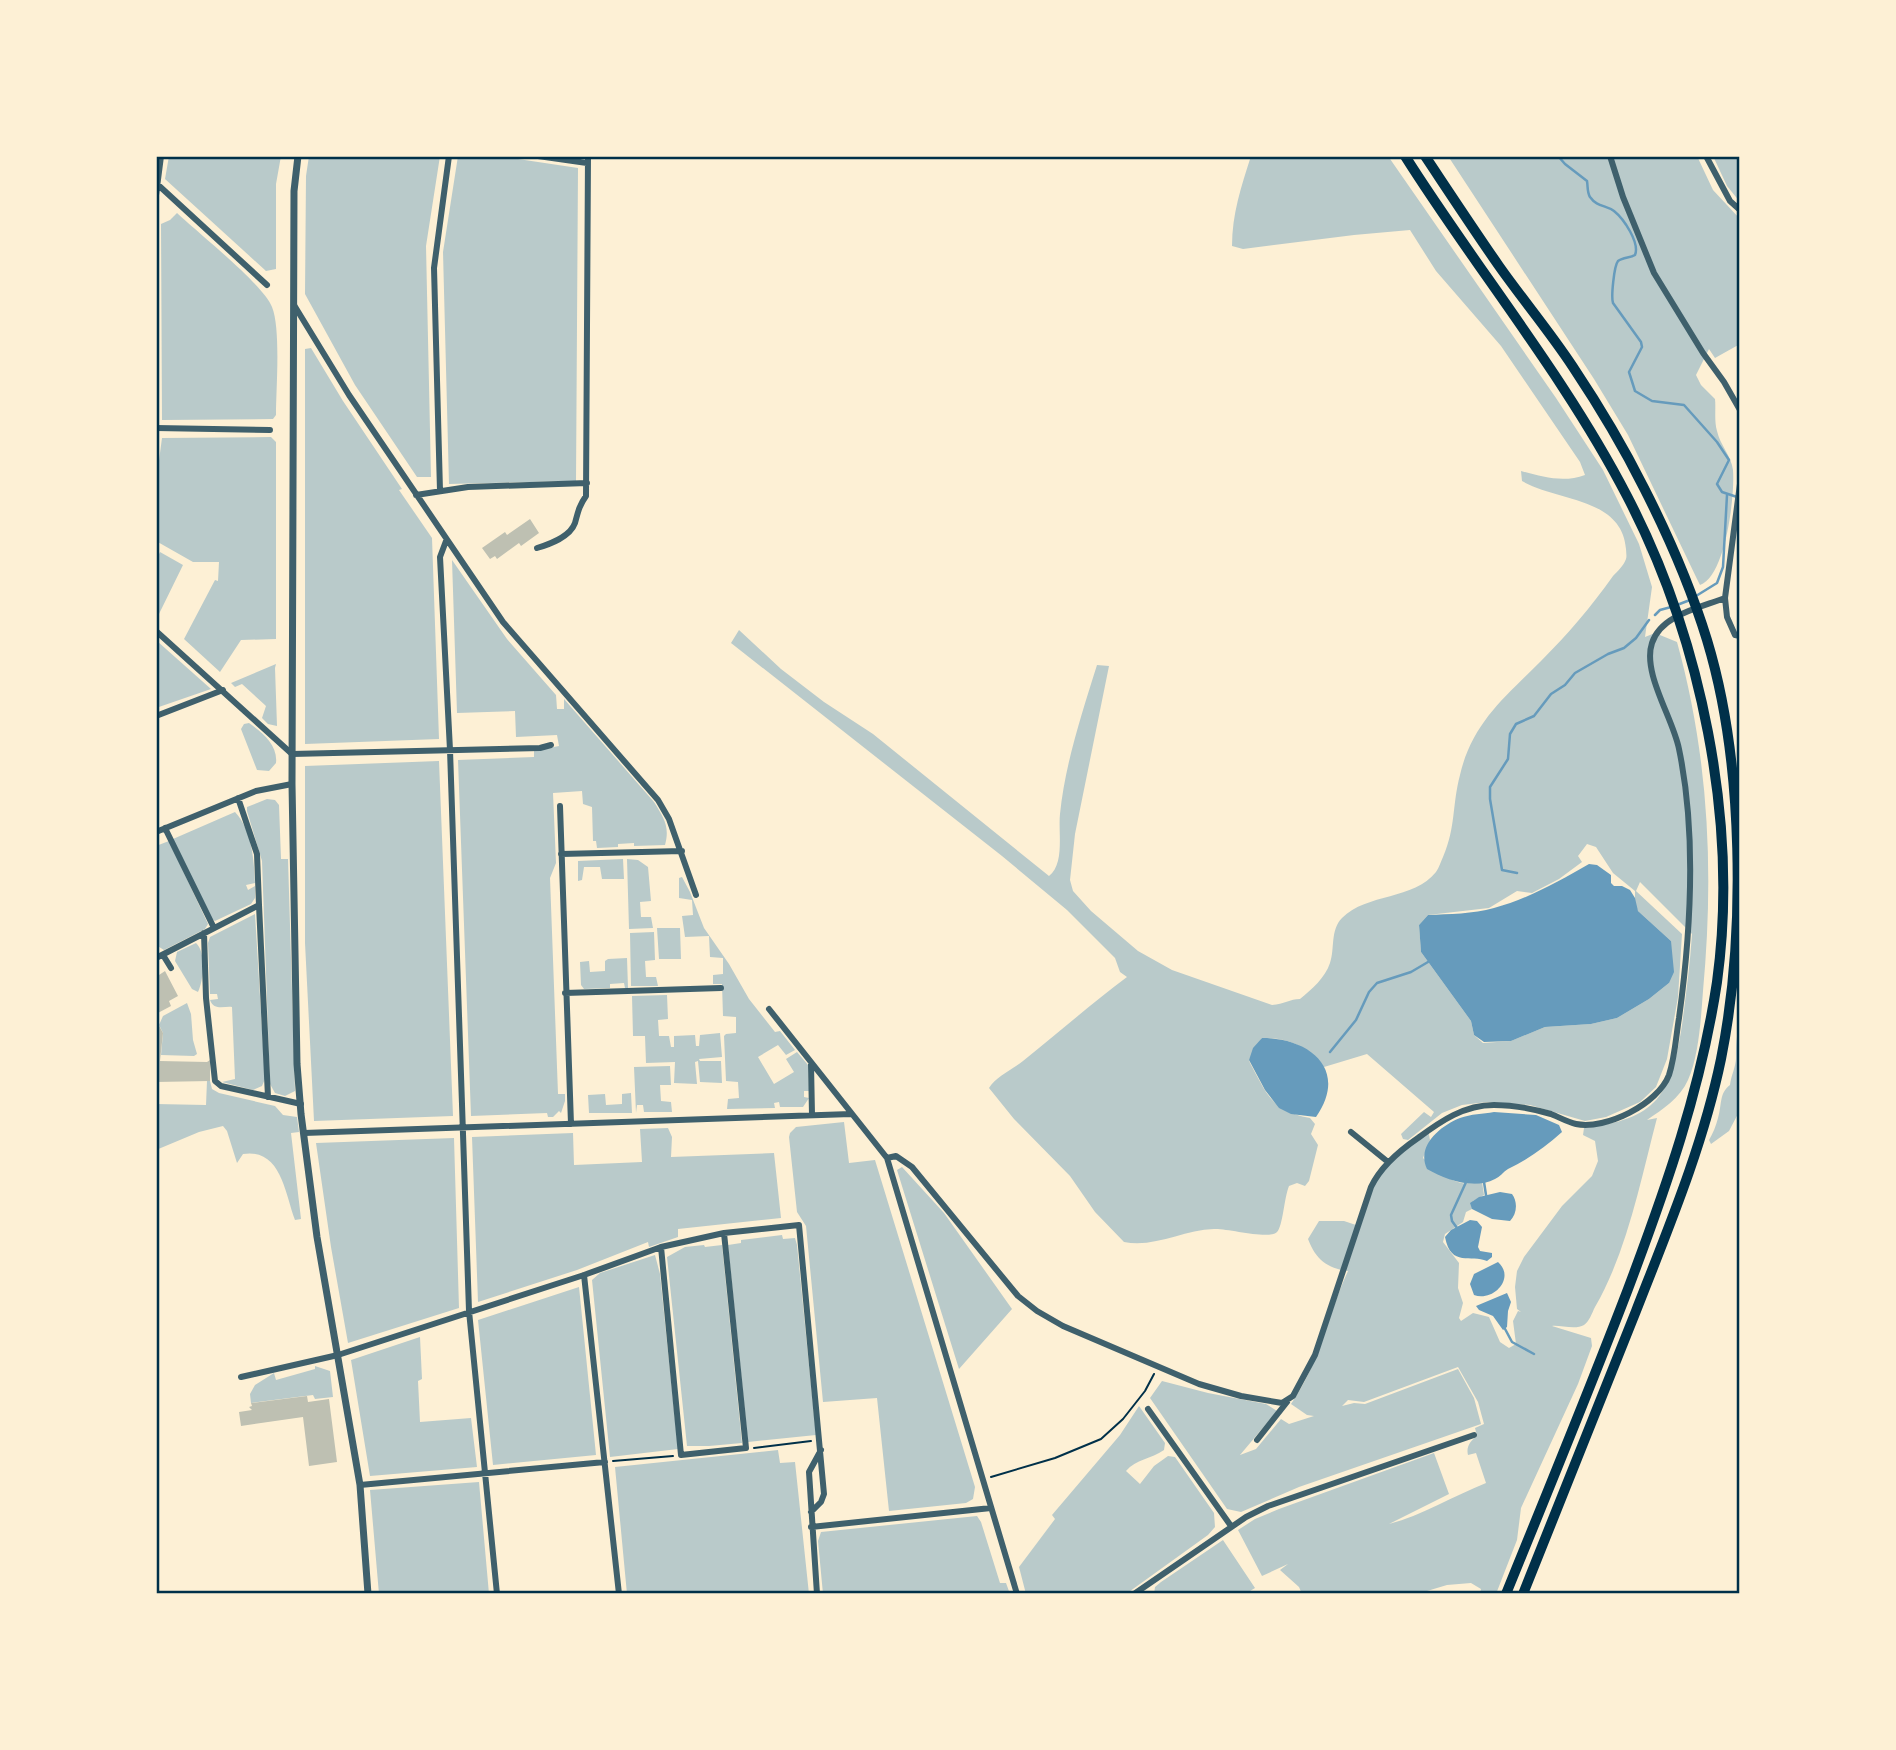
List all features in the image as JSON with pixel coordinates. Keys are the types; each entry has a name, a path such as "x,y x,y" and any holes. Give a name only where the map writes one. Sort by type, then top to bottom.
{"highway":[{"path":"1405,156 1591,431 1628,497 1658,560 1700,688 1720,825 1722,902 1717,979 1703,1057 1685,1129 1644,1247 1506,1594"},
{"path":"1425,156 1500,268 1572,365 1610,423 1645,489 1686,582 1707,640 1719,687 1728,746 1736,848 1738,899 1732,979 1721,1058 1702,1133 1678,1205 1523,1594"}],"street":[{"path":"156,195 161,156"},
{"path":"298,156 295,191 292,754 295,1007 304,1133 317,1237 360,1485 368,1594"},
{"path":"440,491 435,268 449,156"},
{"path":"537,548 554,543 574,527 578,507 586,496 587,483 587,160 538,156"},
{"path":"1610,156 1623,197 1654,272 1740,410"},
{"path":"1706,156 1730,201 1740,210"},
{"path":"156,183 267,285"},
{"path":"294,305 349,395 503,622 658,800 682,851 696,895"},
{"path":"156,428 271,430"},
{"path":"416,495 468,487 587,483"},
{"path":"1740,487 1725,598 1731,626 1735,635 1740,636"},
{"path":"446,541 440,557 450,750 469,1311 497,1594"},
{"path":"1258,1440 1293,1396 1315,1355 1371,1187 1376,1175 1388,1162 1445,1117 1465,1110 1492,1105 1516,1107 1550,1114 1577,1124 1595,1124 1622,1117 1656,1094 1669,1077 1685,972 1690,852 1685,784 1679,747 1652,674 1649,657 1656,632 1666,622 1725,598"},
{"path":"156,631 292,754 540,748 551,745"},
{"path":"156,716 223,690"},
{"path":"156,832 256,791 292,783"},
{"path":"238,798 257,853 268,1097"},
{"path":"559,807 571,1124"},
{"path":"165,828 214,928"},
{"path":"561,854 682,851"},
{"path":"171,968 159,955 259,905"},
{"path":"204,933 205,991 215,1081 221,1086 301,1104"},
{"path":"565,993 721,988"},
{"path":"769,1009 887,1158 1017,1594"},
{"path":"811,1062 812,1115"},
{"path":"304,1133 851,1114"},
{"path":"1351,1132 1388,1162"},
{"path":"887,1158 896,1156 912,1167 1018,1296 1037,1311 1063,1326 1199,1384 1241,1396 1282,1403 1288,1401"},
{"path":"241,1377 338,1355 584,1275 661,1247 724,1233 799,1225 824,1494 821,1502 811,1512"},
{"path":"661,1247 681,1455 746,1448 724,1233"},
{"path":"584,1275 619,1594"},
{"path":"1148,1409 1231,1526"},
{"path":"1134,1594 1144,1591 1231,1526 1268,1506 1474,1435"},
{"path":"817,1594 808,1472 821,1450"},
{"path":"360,1485 605,1462"},
{"path":"811,1527 991,1508"}],"path":[{"path":"984,1480 1055,1458 1101,1439 1135,1406 1157,1366"},
{"path":"746,1448 821,1440"},
{"path":"605,1462 681,1455"}],"shaded area":[{"path":"169,156 281,156 276,184 276,269 266,271 165,179"},
{"path":"309,156 440,156 426,246 431,477 417,477 355,385 305,294 306,176"},
{"path":"458,156 498,156 578,168 576,481 449,484 443,252"},
{"path":"1251,156 1388,156 1603,470 1639,544 1652,587 1645,637 1655,633 1677,642 1696,728 1706,815 1708,903 1695,1060 1688,1080 1680,1092 1647,1120 1657,1118 1632,1215 1616,1263 1590,1317 1586,1324 1581,1326 1552,1326 1591,1338 1592,1346 1578,1384 1521,1508 1517,1540 1496,1594 1480,1594 1481,1589 1471,1583 1447,1585 1427,1591 1428,1594 1302,1594 1299,1587 1280,1570 1288,1564 1262,1576 1238,1530 1279,1509 1434,1453 1449,1494 1389,1524 1414,1516 1486,1483 1476,1453 1468,1455 1469,1444 1477,1436 1475,1428 1484,1424 1478,1402 1458,1367 1364,1402 1348,1400 1342,1406 1365,1404 1458,1369 1474,1398 1481,1424 1299,1487 1241,1512 1227,1509 1150,1398 1162,1381 1266,1404 1277,1411 1240,1455 1256,1449 1281,1419 1289,1424 1314,1416 1307,1415 1291,1404 1316,1356 1348,1271 1323,1262 1308,1239 1319,1221 1344,1221 1359,1226 1376,1175 1428,1130 1430,1140 1423,1158 1457,1182 1482,1182 1484,1195 1473,1201 1472,1209 1466,1212 1463,1222 1445,1234 1443,1242 1459,1263 1458,1288 1463,1303 1459,1318 1461,1321 1473,1313 1489,1317 1500,1342 1509,1348 1516,1344 1513,1321 1518,1311 1521,1312 1517,1309 1517,1271 1524,1257 1562,1206 1592,1176 1598,1161 1595,1141 1583,1135 1584,1128 1609,1124 1645,1110 1666,1086 1678,1049 1692,934 1640,882 1636,891 1682,934 1678,997 1667,1059 1656,1087 1640,1102 1606,1117 1585,1121 1530,1105 1487,1102 1462,1105 1442,1113 1408,1140 1403,1139 1401,1134 1424,1112 1431,1117 1434,1112 1367,1054 1324,1067 1297,1045 1262,1038 1249,1060 1250,1063 1272,1100 1287,1111 1310,1118 1315,1124 1311,1134 1318,1145 1309,1181 1305,1186 1297,1183 1289,1186 1277,1232 1266,1235 1214,1229 1147,1243 1124,1242 1095,1212 1070,1176 1014,1119 989,1088 1127,977 1120,972 1115,958 1067,910 1002,856 731,643 739,630 781,669 824,702 873,734 1049,876 1054,871 1059,856 1062,795 1080,720 1097,665 1109,666 1075,834 1070,880 1073,891 1091,911 1138,951 1172,970 1272,1005 1300,999 1321,978 1328,968 1338,923 1352,910 1427,881 1436,872 1450,836 1458,786 1465,757 1473,740 1503,699 1579,620 1622,566 1626,559 1626,549 1622,532 1613,519 1600,510 1522,481 1521,471 1561,479 1585,475 1580,462 1501,346 1436,271 1410,230 1243,249 1232,246 1235,212","holes":["1587,844 1596,847 1613,873 1635,891 1638,911 1671,941 1669,983 1649,999 1617,1018 1591,1024 1545,1027 1511,1041 1483,1043 1474,1035 1471,1021 1421,952 1419,925 1428,915 1489,908 1517,891 1532,893 1559,879 1582,862 1578,856"]},
{"path":"1448,156 1697,156 1713,190 1740,219 1740,344 1715,358 1709,349 1696,375 1701,385 1715,399 1717,431 1733,470 1727,534 1716,567 1700,585 1628,435"},
{"path":"1713,156 1740,156 1740,202 1727,186"},
{"path":"177,213 244,273 272,307 277,360 276,415 273,419 162,420 161,224"},
{"path":"311,348 432,538 439,739 305,744 305,349"},
{"path":"271,437 276,442 276,639 241,640 220,672 184,639 215,580 218,581 219,562 193,562 156,541 156,483 162,438"},
{"path":"160,552 183,565 158,616 156,561"},
{"path":"452,560 507,639 556,695 557,709 564,709 564,699 654,802 666,828 665,845 634,846 634,843 597,848 596,841 593,841 592,807 583,804 582,791 553,793 556,863 550,878 558,1094 565,1094 565,1101 561,1113 559,1111 553,1117 548,1117 547,1113 471,1116 458,760 534,757 534,751 559,746 557,735 516,737 515,711 457,713"},
{"path":"157,641 211,689 156,708"},
{"path":"276,664 277,726 268,724 262,718 266,706 242,684 235,687 231,683"},
{"path":"249,723 264,735 275,751 276,763 269,771 257,770 241,729 244,724"},
{"path":"439,761 453,1116 314,1121 305,943 305,766"},
{"path":"267,799 275,800 279,805 281,859 288,859 295,1091 285,1096 275,1093 270,1084 262,861 247,811 247,807"},
{"path":"235,812 245,827 251,846 255,883 246,885 248,890 255,886 255,898 251,904 215,921 173,839"},
{"path":"169,841 208,924 205,929 164,950 156,945 156,846"},
{"path":"623,859 624,879 602,879 600,867 584,867 582,880 578,881 578,861"},
{"path":"627,859 638,860 648,867 651,901 640,902 641,917 651,917 653,928 629,929"},
{"path":"682,877 690,892 704,928 749,999 775,1032 780,1031 795,1050 786,1055 778,1045 758,1057 774,1084 794,1072 786,1059 797,1052 808,1065 809,1091 804,1091 804,1097 809,1098 803,1107 780,1107 779,1102 774,1103 775,1108 727,1109 728,1099 739,1098 738,1082 726,1081 724,1036 736,1033 736,1017 723,1016 722,984 713,984 713,975 723,974 723,958 710,957 709,936 685,937 682,916 693,915 692,900 679,898 679,878"},
{"path":"255,914 265,1079 262,1086 253,1090 222,1082 235,1079 232,1007 217,1007 210,1000 218,999 217,994 210,994 208,943 210,937"},
{"path":"657,928 680,928 681,959 659,959"},
{"path":"654,932 655,960 645,961 646,977 656,977 658,986 631,986 630,933"},
{"path":"196,943 203,966 198,992 192,989 175,961 177,952"},
{"path":"627,958 628,988 625,988 624,983 610,984 610,988 584,989 581,985 580,962 589,961 590,972 605,971 605,961 608,959"},
{"path":"667,995 668,1019 658,1020 659,1036 669,1036 671,1047 674,1047 674,1036 695,1035 696,1046 699,1046 700,1035 720,1033 722,1057 699,1059 721,1061 722,1083 700,1082 698,1061 695,1062 697,1084 674,1083 675,1062 646,1063 645,1036 633,1036 632,996"},
{"path":"187,1003 197,1054 161,1055 163,1033 159,1025 163,1016"},
{"path":"1740,1024 1740,1110 1729,1131 1711,1144 1709,1140 1717,1121 1722,1096 1730,1085"},
{"path":"670,1066 671,1085 660,1085 661,1101 671,1102 672,1112 644,1112 643,1105 637,1105 636,1113 634,1067"},
{"path":"207,1081 210,1081 212,1089 219,1093 275,1106 283,1115 297,1117 299,1132 291,1133 301,1219 295,1220 274,1165 256,1154 243,1154 237,1163 223,1126 199,1132 156,1150 156,1104 206,1105"},
{"path":"631,1093 632,1113 589,1113 588,1095 605,1094 606,1105 622,1104 622,1094"},
{"path":"844,1122 849,1163 875,1160 975,1487 973,1499 966,1503 889,1511 877,1398 823,1402 806,1226 797,1212 789,1137 796,1127"},
{"path":"668,1128 672,1137 671,1157 774,1153 781,1218 678,1229 678,1237 649,1247 648,1242 577,1270 478,1302 472,1137 573,1133 574,1165 642,1162 640,1129"},
{"path":"454,1138 459,1308 348,1343 316,1143"},
{"path":"902,1167 944,1213 1012,1309 959,1369 897,1170"},
{"path":"782,1235 783,1239 795,1238 797,1245 816,1435 748,1442 728,1245 741,1243 741,1240"},
{"path":"722,1245 742,1443 687,1446 667,1257 685,1247"},
{"path":"655,1255 660,1274 678,1449 610,1457 592,1280 600,1273"},
{"path":"579,1287 596,1455 493,1465 478,1320"},
{"path":"420,1337 420,1422 471,1418 477,1467 370,1476 351,1360"},
{"path":"315,1366 330,1371 333,1397 315,1399 313,1395 251,1403 250,1394 255,1385 274,1373 276,1380 315,1369"},
{"path":"1139,1406 1165,1443 1164,1450 1134,1464 1126,1471 1140,1484 1154,1466 1168,1456 1175,1457 1214,1513 1215,1527 1208,1535 1126,1594 1026,1594 1019,1567 1055,1519 1052,1515 1120,1435"},
{"path":"778,1450 780,1463 795,1462 809,1594 627,1594 615,1467"},
{"path":"479,1482 489,1594 379,1594 370,1490"},
{"path":"977,1516 1000,1583 1006,1583 1010,1594 823,1594 818,1541 821,1532"},
{"path":"1223,1540 1255,1588 1245,1594 1154,1594 1155,1587 1161,1582"}],"water":[{"path":"1589,864 1597,865 1611,875 1611,883 1614,886 1630,890 1638,911 1671,941 1674,972 1669,983 1649,999 1617,1018 1591,1024 1545,1027 1511,1041 1484,1042 1474,1035 1471,1021 1421,952 1419,925 1428,915 1478,911 1519,900"},
{"path":"1262,1038 1295,1044 1319,1060 1326,1071 1328,1085 1325,1100 1316,1117 1291,1114 1279,1108 1265,1090 1249,1060 1253,1048"},
{"path":"1494,1112 1536,1115 1559,1125 1562,1132 1530,1157 1487,1182 1469,1184 1443,1177 1427,1169 1424,1161 1427,1145 1445,1126 1460,1118"},
{"path":"1500,1192 1512,1194 1515,1201 1515,1211 1510,1221 1492,1219 1472,1209 1470,1203 1479,1197"},
{"path":"1470,1220 1477,1221 1482,1227 1478,1247 1480,1251 1492,1253 1492,1257 1487,1261 1462,1258 1452,1253 1448,1247 1445,1237 1451,1230"},
{"path":"1498,1262 1505,1275 1500,1287 1488,1295 1474,1295 1470,1284 1474,1274"},
{"path":"1507,1293 1511,1302 1507,1327 1503,1330 1493,1316 1476,1306"}],"building":[{"path":"530,519 539,533 497,559 495,556 490,559 482,548"},
{"path":"165,971 178,996 169,1001 171,1006 156,1014 156,977"},
{"path":"156,1020 163,1033 160,1061 210,1060 210,1081 156,1082"},
{"path":"307,1396 308,1402 329,1399 337,1462 309,1466 303,1417 241,1426 239,1412 252,1410 249,1407 252,1406 251,1403"}],"waterway":[{"path":"1558,156 1587,181 1588,193 1593,200 1618,215 1635,244 1635,255 1618,261 1612,295 1613,303 1641,342 1642,347 1629,372 1635,391 1652,401 1684,405 1717,442 1729,460 1717,484 1722,492 1737,497"},
{"path":"1696,596 1717,583 1723,567 1727,495"},
{"path":"1677,605 1690,600"},
{"path":"1655,615 1660,610 1671,607"},
{"path":"1517,873 1502,870 1490,799 1490,787 1508,759 1510,734 1516,724 1534,716 1551,694 1565,685 1575,673 1624,648 1636,638 1649,620"},
{"path":"1330,1052 1356,1020 1369,992 1377,983 1411,972 1428,962"},
{"path":"1457,1228 1451,1215 1467,1180"},
{"path":"1484,1182 1486,1195"},
{"path":"1504,1327 1512,1342 1534,1354"}]}
